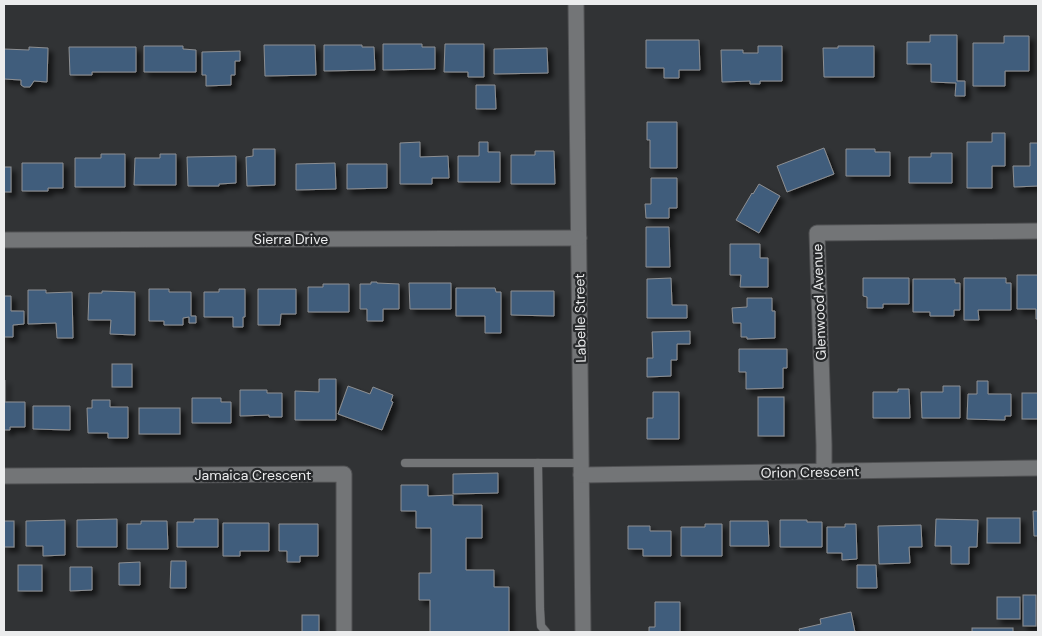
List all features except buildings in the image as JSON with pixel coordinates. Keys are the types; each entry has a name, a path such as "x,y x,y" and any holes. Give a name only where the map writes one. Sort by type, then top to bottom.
{"street":[{"name":"Labelle Street","path":"576,4 583,632"},
{"name":"Glenwood Avenue","path":"824,471 817,233 1038,231"},
{"name":"Sierra Drive","path":"4,240 579,238"},
{"name":"Orion Crescent","path":"581,469 824,471 1038,468"},
{"name":"Jamaica Crescent","path":"4,476 344,474 344,632"}],"lane":[{"path":"405,463 538,463 581,469"},
{"path":"538,463 540,609 541,626 546,632"}]}
